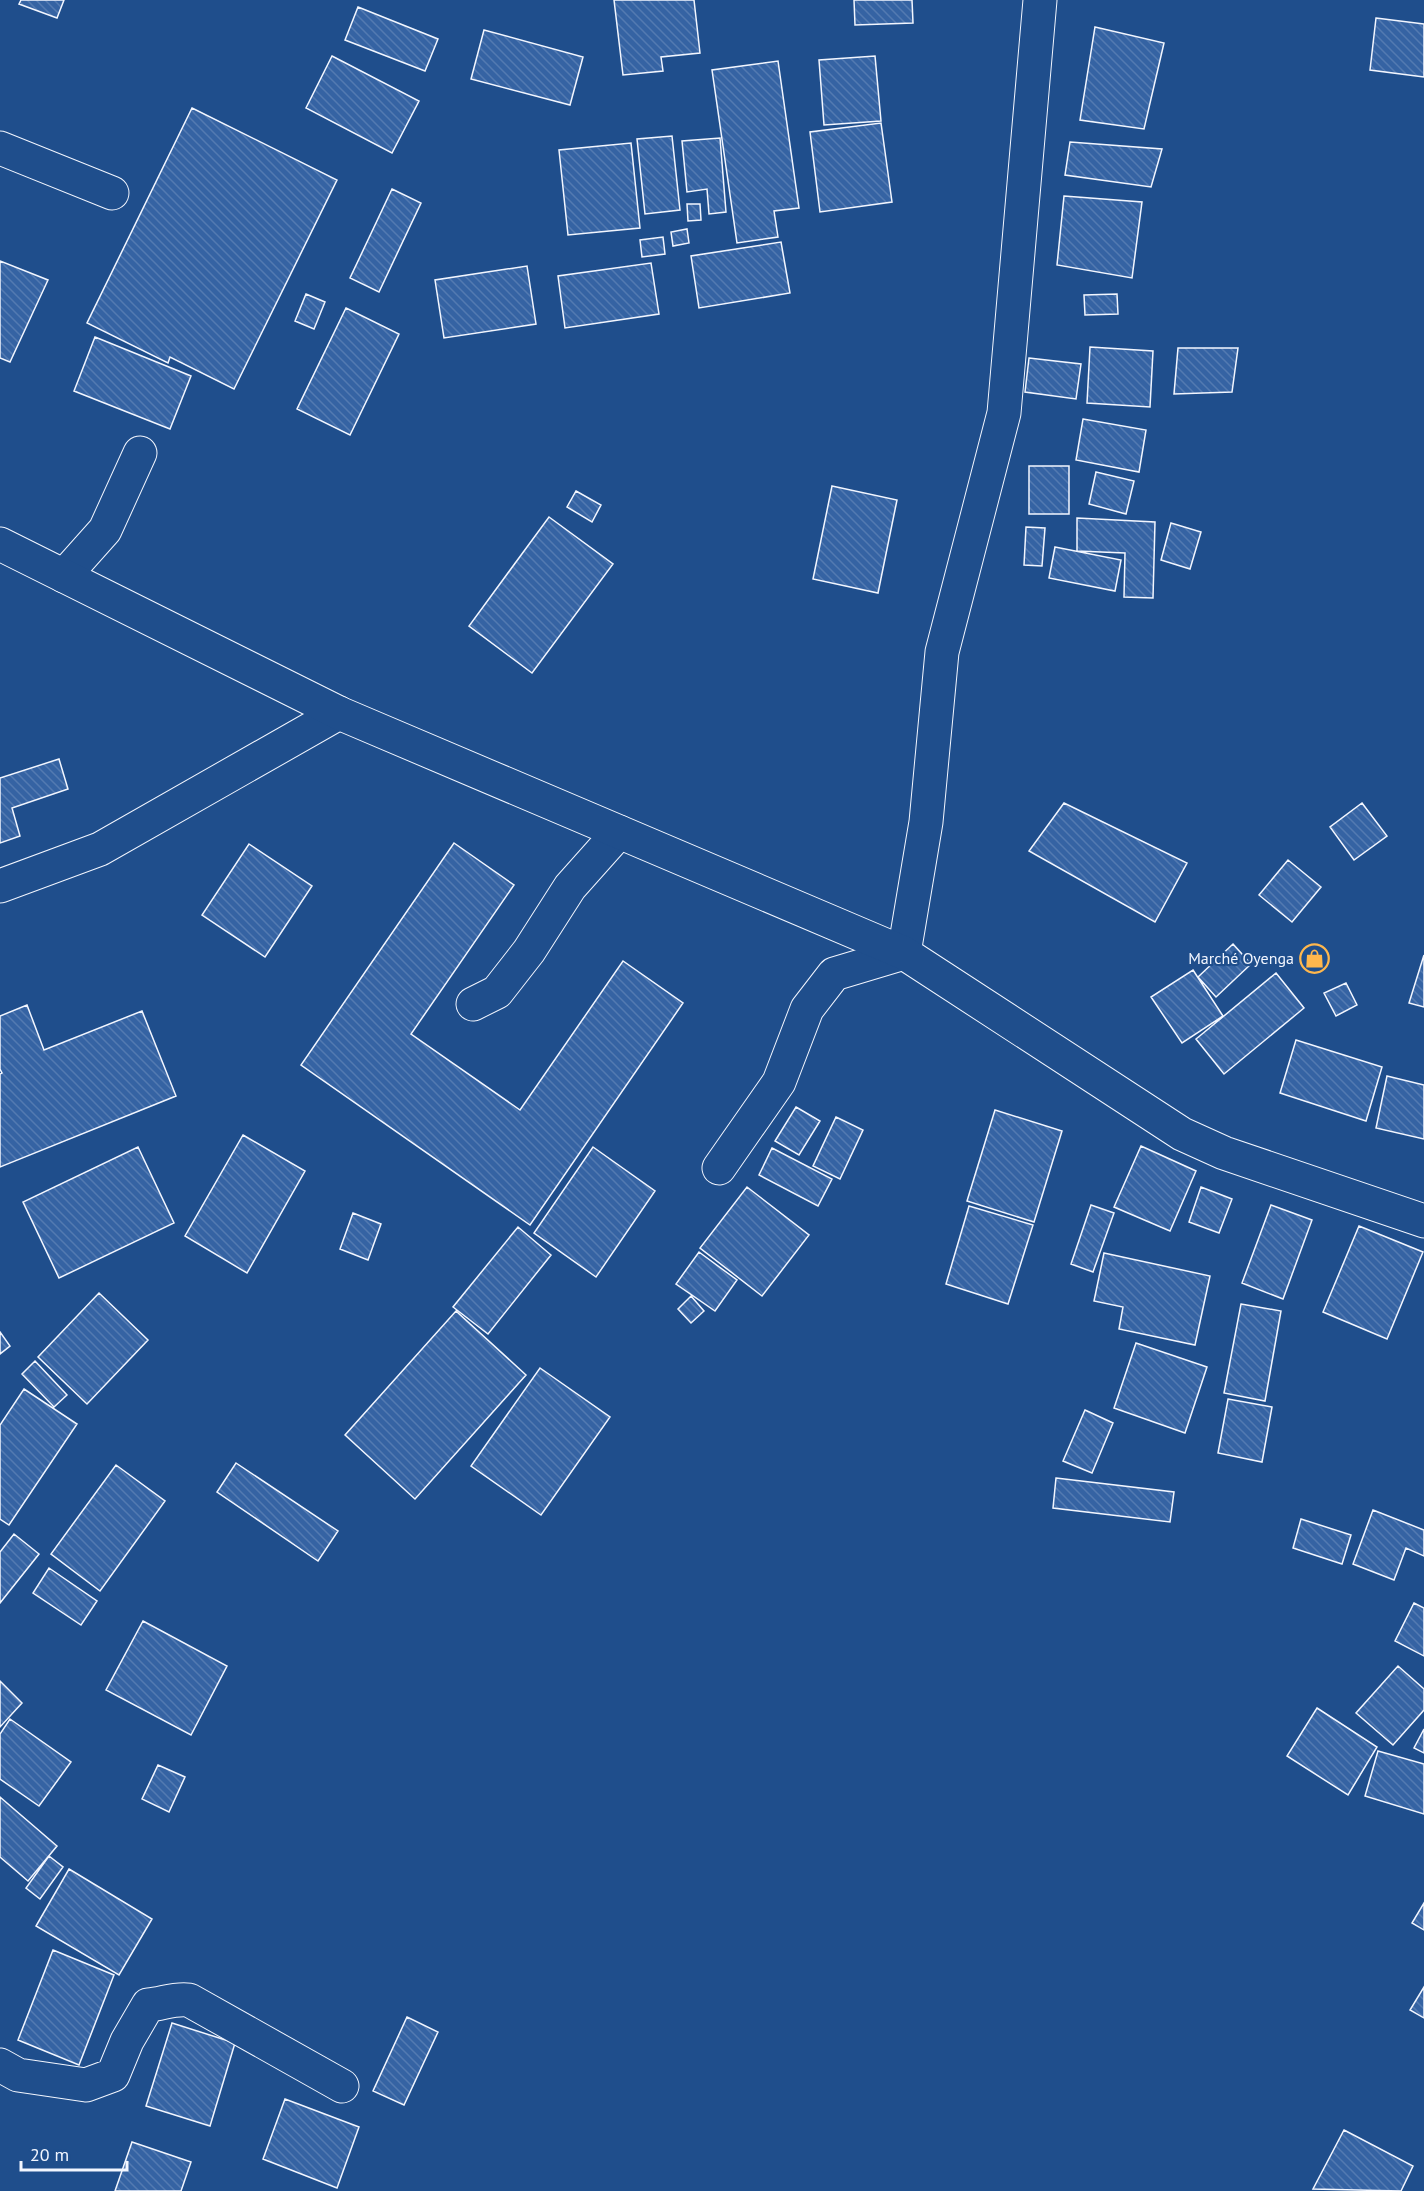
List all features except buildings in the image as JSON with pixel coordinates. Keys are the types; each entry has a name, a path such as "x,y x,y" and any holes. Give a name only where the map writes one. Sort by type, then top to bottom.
{"street":[{"path":"904,953 926,822 942,651 1004,413 1040,0"},
{"path":"0,148 112,193"},
{"path":"64,576 105,530 140,453"},
{"path":"0,544 339,713 904,953 1182,1134 1224,1153 1424,1221"},
{"path":"0,886 100,849 339,713"},
{"path":"473,1004 496,992 530,951 570,887 619,832"},
{"path":"719,1168 779,1082 807,1009 834,974 904,953"},
{"path":"0,2065 18,2075 86,2085 113,2075 127,2041 148,2005 165,2004 176,1998 189,2000 342,2086"}],"place":[{"name":"Marché Oyenga","path":"1315,958"}]}
